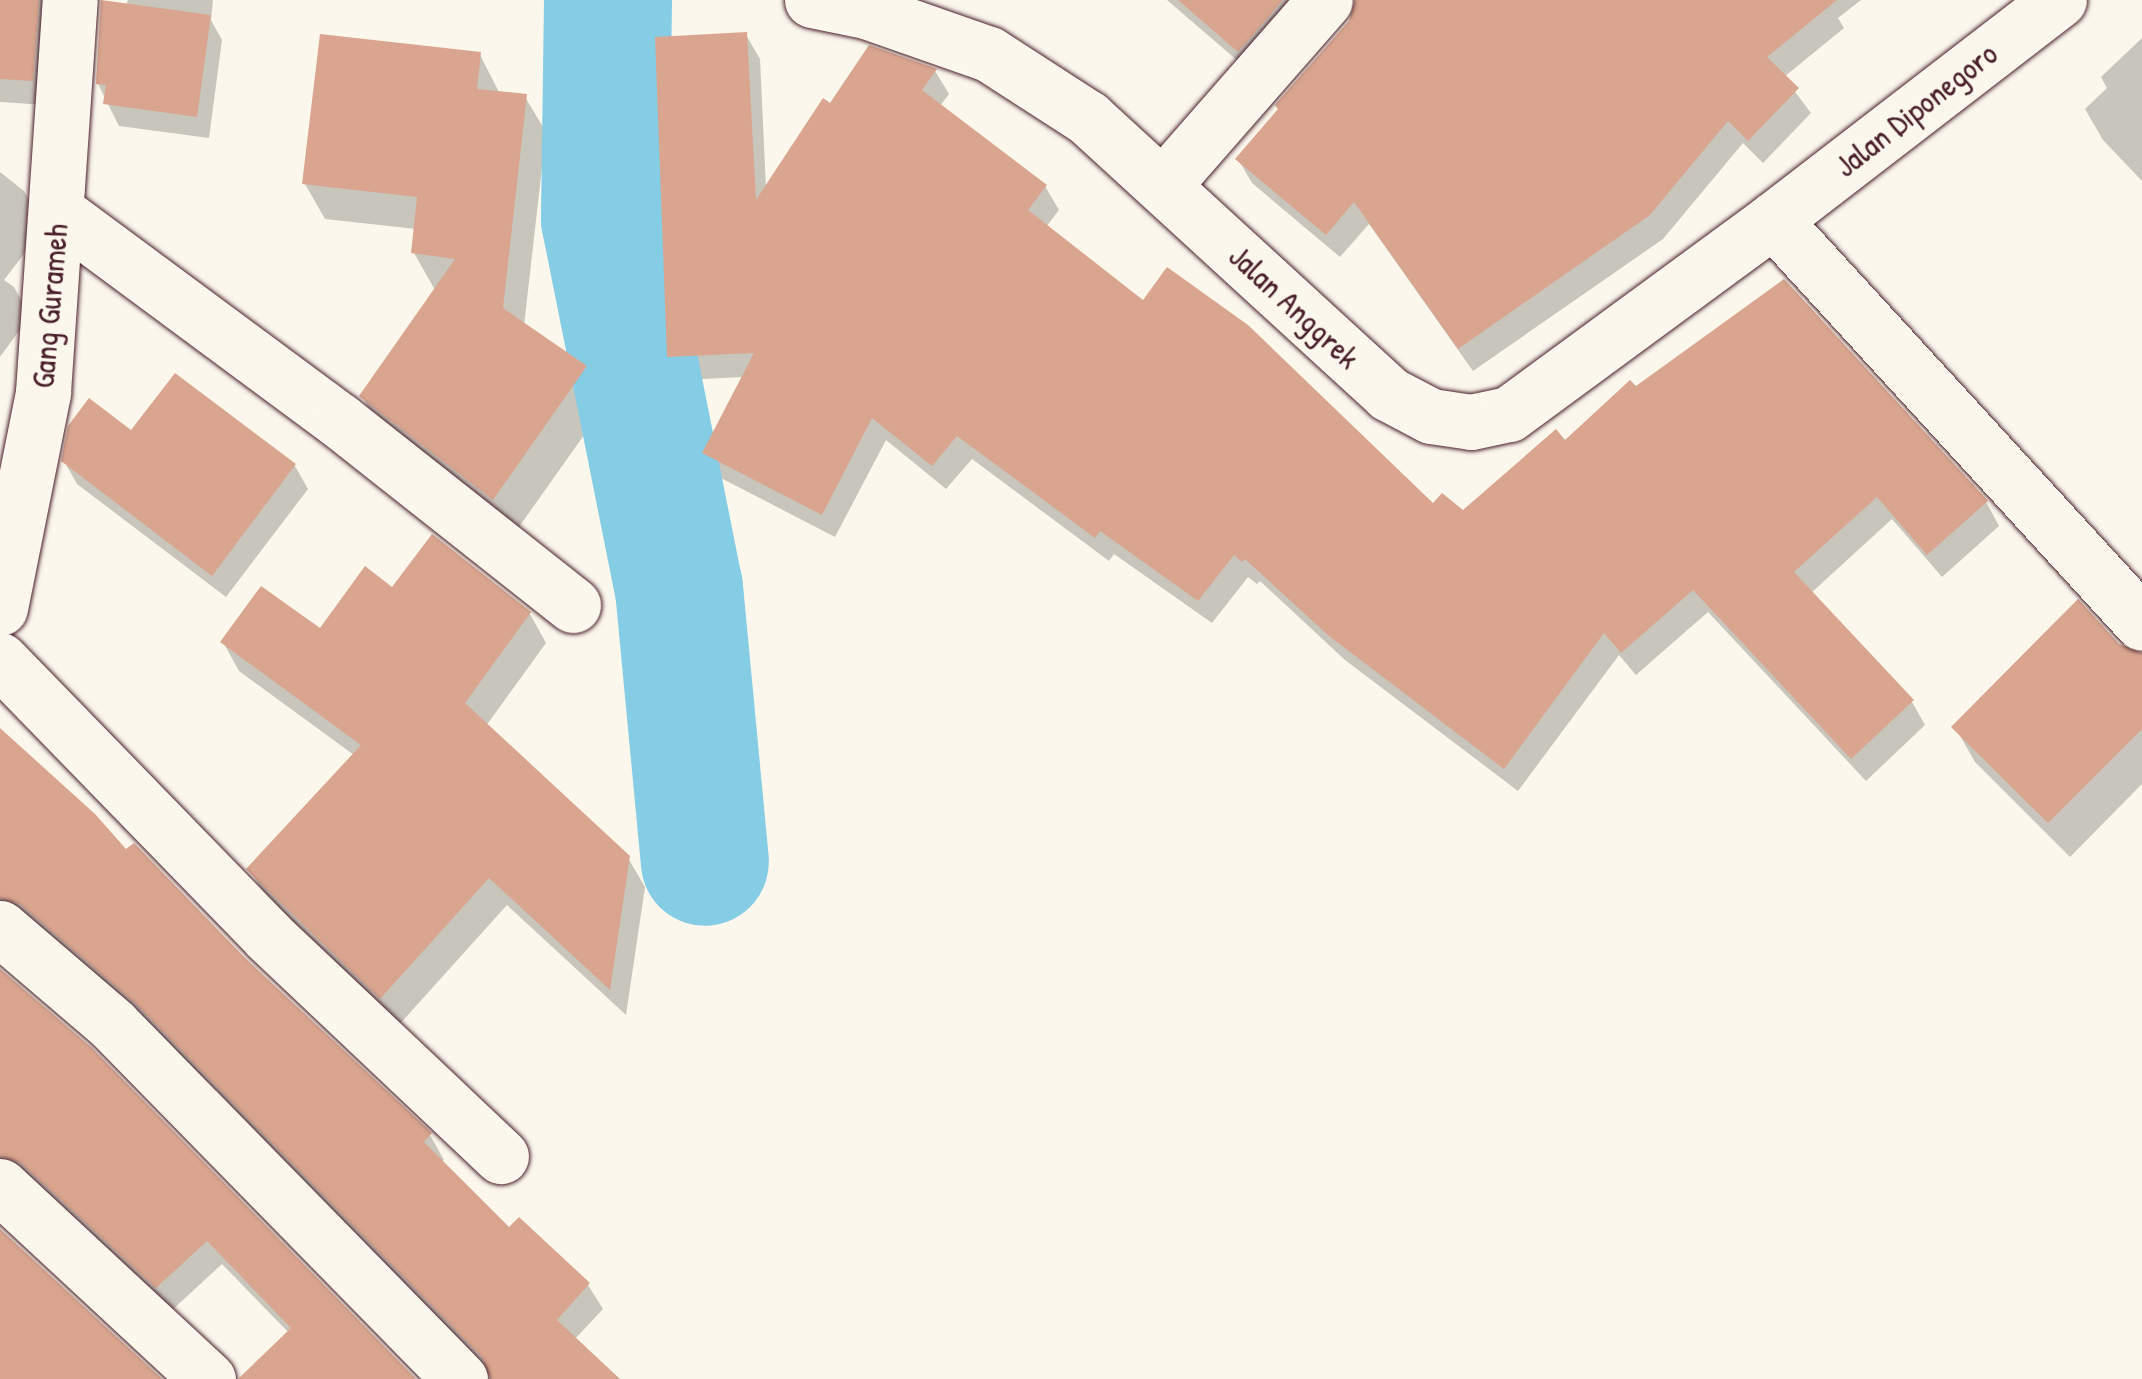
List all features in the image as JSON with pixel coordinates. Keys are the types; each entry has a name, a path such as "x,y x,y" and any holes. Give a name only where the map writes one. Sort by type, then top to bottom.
{"street":[{"name":"Gang Gurameh","path":"0,608 44,392 59,213 70,0"},
{"name":"Jalan Anggrek","path":"812,0 866,6 989,54 1088,118 1164,184 1355,366 1389,394 1431,416 1472,422 1509,414 1773,220"},
{"path":"1164,184 1325,0"},
{"name":"Jalan Diponegoro","path":"1773,220 2058,0"},
{"path":"59,213 340,422 573,605"},
{"path":"1773,220 2142,623"},
{"path":"0,660 266,935 501,1156"},
{"path":"0,928 113,1025 460,1379"},
{"path":"0,1186 208,1379"}],"building":[{"path":"0,0 39,0 33,81 0,79"},
{"path":"101,0 211,15 197,117 103,104 106,85 96,84"},
{"path":"1178,0 1283,0 1238,52"},
{"path":"1355,0 1837,0 1767,57 1799,88 1748,141 1728,121 1650,215 1458,349 1354,202 1326,235 1235,159 1278,109 1275,105 1349,21"},
{"path":"747,32 756,200 823,98 830,103 869,45 937,69 922,90 1047,185 1028,210 1143,300 1167,267 1248,325 1433,503 1442,493 1463,510 1556,429 1565,440 1630,380 1636,386 1784,279 1988,501 1927,555 1877,497 1794,572 1914,700 1851,759 1693,590 1621,653 1604,633 1504,769 1329,636 1245,559 1242,562 1234,555 1198,601 1100,531 1095,538 957,436 932,466 872,418 822,515 702,453 754,353 667,357 655,37"},
{"path":"320,34 481,52 477,89 527,94 503,308 587,366 493,500 359,396 455,259 411,253 417,197 302,184"},
{"path":"175,373 296,464 212,576 61,461 68,426 89,398 131,430"},
{"path":"432,534 531,612 465,703 630,856 610,990 489,878 380,999 246,869 361,745 220,642 261,586 320,628 365,566 392,587"},
{"path":"2078,599 2119,644 2142,653 2142,729 2048,823 1951,727"},
{"path":"0,728 95,814 126,849 134,843 245,958 432,1133 424,1142 509,1227 519,1217 590,1283 557,1320 620,1379 490,1379 482,1357 135,1003 20,904 0,898"},
{"path":"0,969 92,1048 416,1379 238,1379 291,1328 207,1241 156,1288 21,1163 0,1156"},
{"path":"0,1229 162,1379 0,1379"}],"waterway":[{"path":"608,0 605,219 679,588 705,862"}]}
